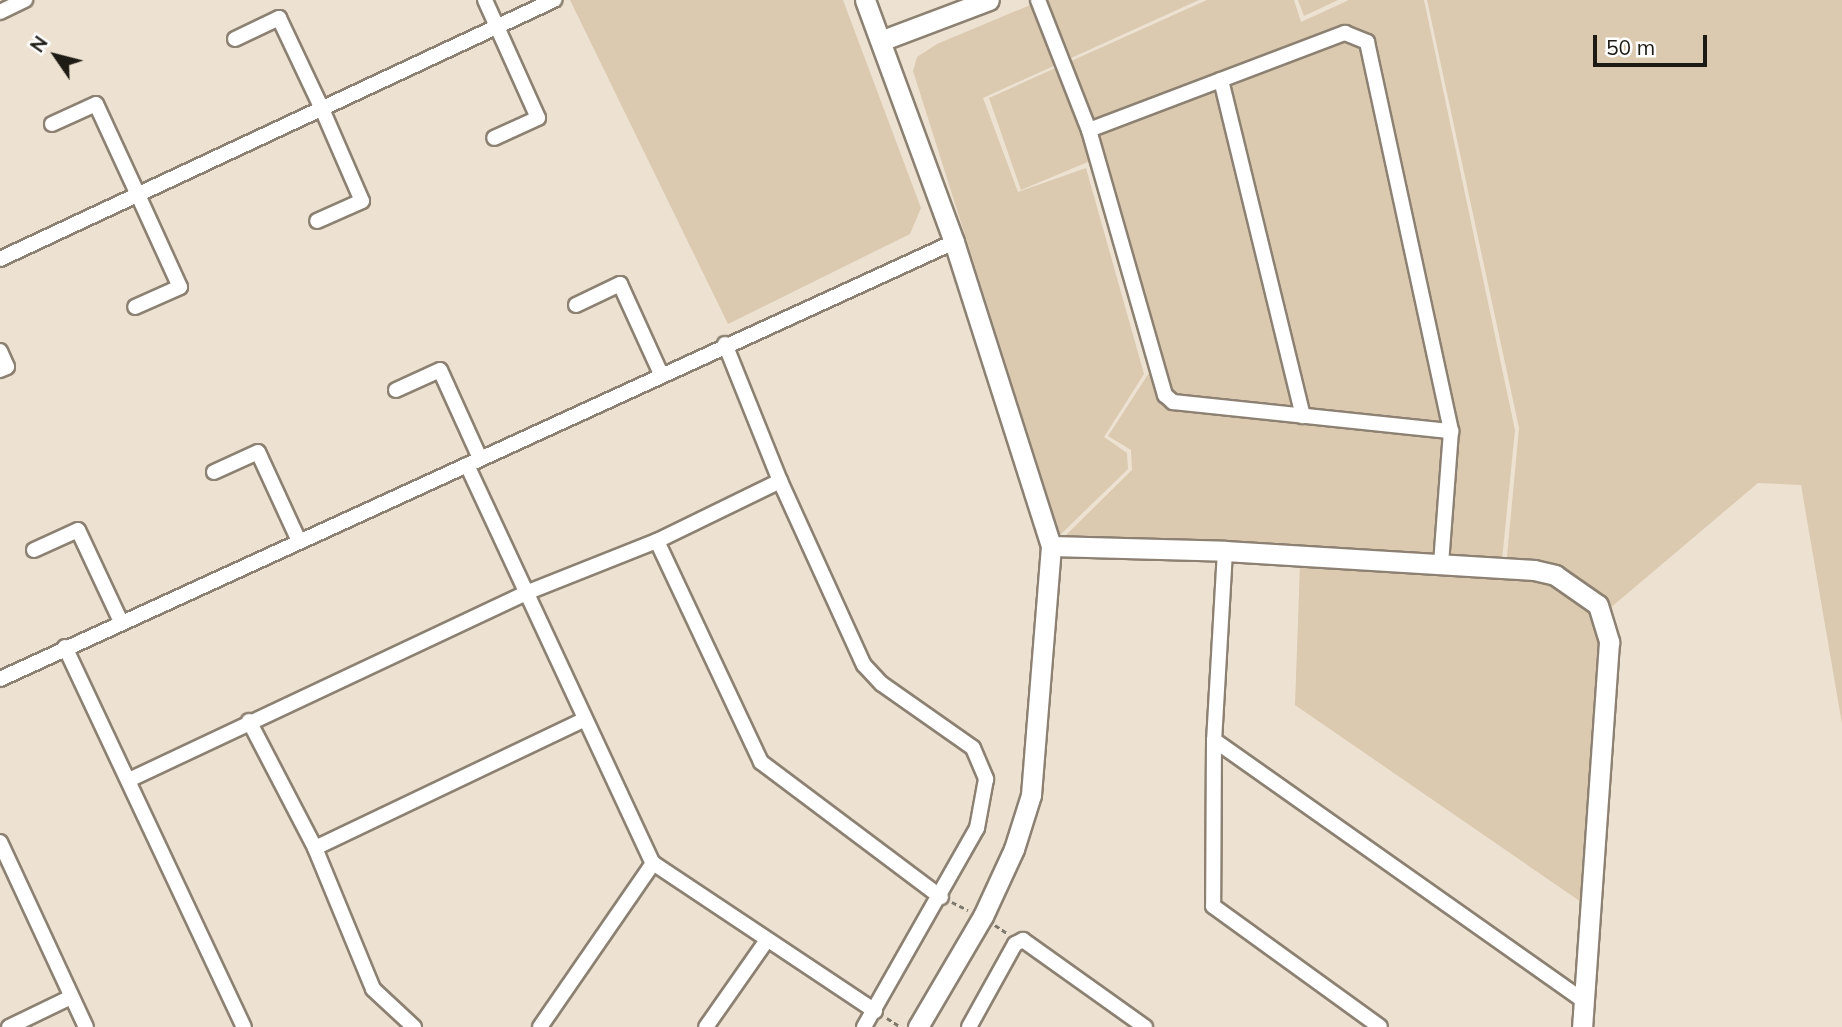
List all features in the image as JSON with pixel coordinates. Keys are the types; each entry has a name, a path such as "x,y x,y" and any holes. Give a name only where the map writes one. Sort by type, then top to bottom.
{"street":[{"path":"0,12 25,0"},
{"path":"485,0 538,118 494,138"},
{"path":"0,260 554,0"},
{"path":"865,0 883,40 954,242 1051,546 1031,795 1014,849 983,916 918,1027"},
{"path":"883,40 989,0"},
{"path":"1038,0 1089,130 1165,395 1173,402 1451,431"},
{"path":"235,39 279,18 322,109 362,201 317,221"},
{"path":"1089,130 1345,33 1367,42 1451,431 1441,564"},
{"path":"1221,80 1303,416"},
{"path":"52,124 96,104 180,287 135,307"},
{"path":"0,679 725,344 954,242"},
{"path":"576,304 620,284 661,374"},
{"path":"725,344 780,481 864,665 882,684 973,748 982,763 986,779 983,806 941,897 864,1027"},
{"path":"0,351 7,367 0,370"},
{"path":"396,390 440,370 527,593 653,863 875,1011"},
{"path":"214,472 258,452 299,541"},
{"path":"131,779 249,721 527,593 657,541 780,481"},
{"path":"34,550 78,530 121,622"},
{"path":"657,541 761,762 941,897"},
{"path":"1051,546 1225,551 1441,564 1555,575 1598,605 1604,617 1609,642 1586,1002 1582,1027"},
{"path":"1225,551 1214,740 1213,906 1380,1027"},
{"path":"65,647 131,779 244,1027"},
{"path":"314,848 586,719"},
{"path":"249,721 314,848 373,989 414,1027"},
{"path":"1214,740 1586,1002"},
{"path":"0,842 4,864 86,1027"},
{"path":"540,1027 653,863"},
{"path":"706,1027 767,940"},
{"path":"969,1027 1015,944 1023,940 1145,1027"},
{"path":"9,1027 71,997"}],"shaded area":[{"path":"570,0 843,0 921,208 910,234 728,324"},
{"path":"1042,0 1199,0 983,98 1018,192 1086,168 1144,374 1104,437 1127,453 1128,469 1060,535 913,71 917,57 937,44"},
{"path":"1207,0 1294,0 1301,22 1349,0 1424,0 1515,430 1502,560 1063,538 1132,470 1131,450 1108,436 1160,356 1102,156 1021,190 989,98"},
{"path":"1298,0 1338,0 1304,16"},
{"path":"1427,0 1842,0 1842,724 1801,485 1758,483 1596,620 1601,642 1584,904 1295,705 1300,564 1505,578 1519,428"}]}
